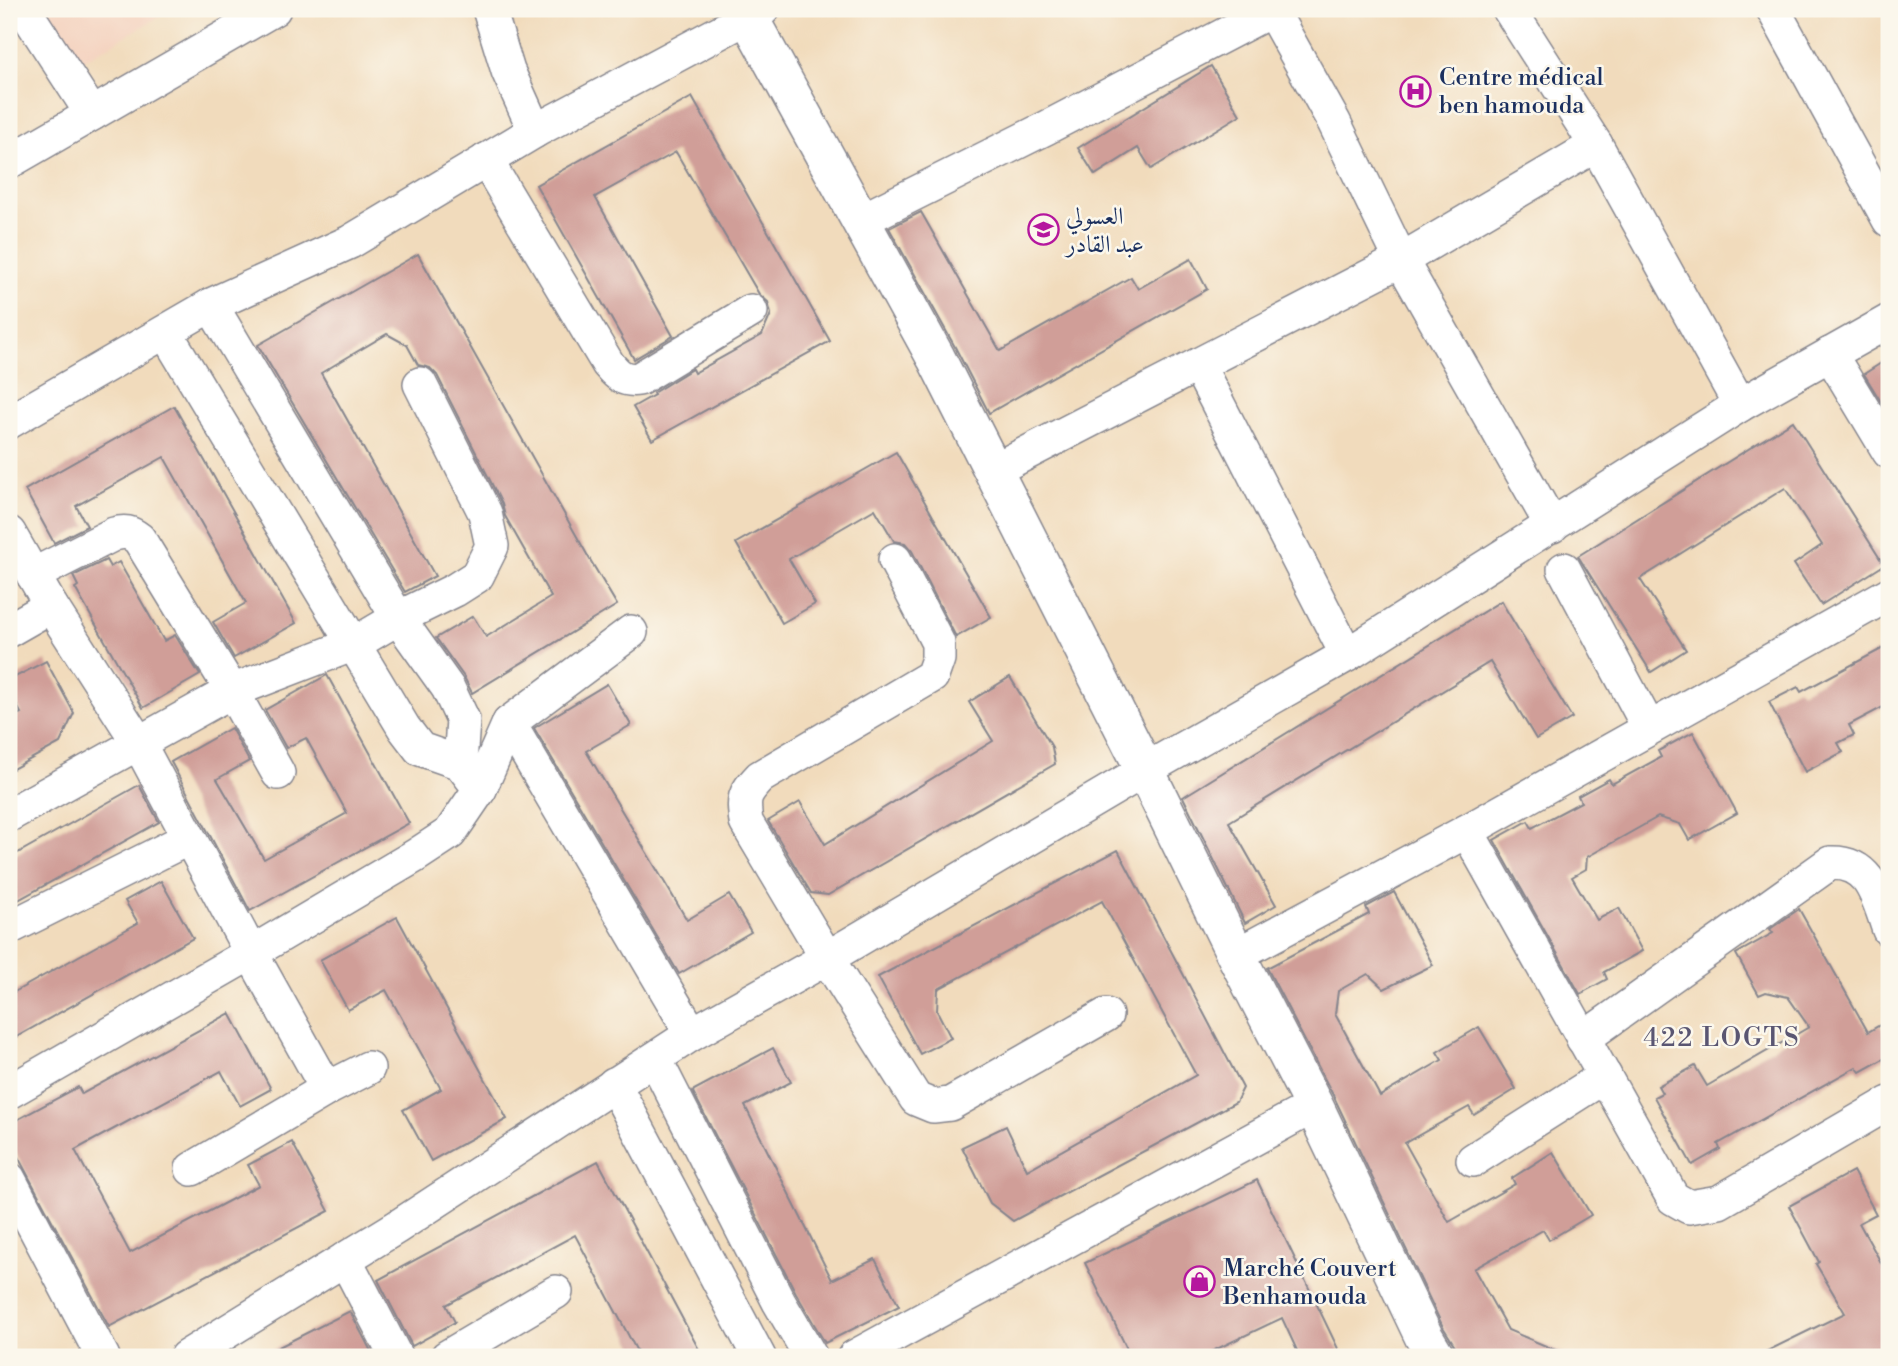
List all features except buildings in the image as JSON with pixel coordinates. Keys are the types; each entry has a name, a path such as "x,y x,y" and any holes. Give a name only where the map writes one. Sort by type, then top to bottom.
{"street":[{"path":"24,9 92,114"},
{"path":"9,162 275,9"},
{"path":"488,9 509,71 536,131"},
{"path":"860,221 1046,128 1272,9 1334,122 1401,260 1552,526"},
{"path":"1509,9 1596,145 1740,405"},
{"path":"1773,9 1889,220"},
{"path":"9,422 211,305 350,242 536,131 752,12 860,221 936,358 1145,770 1314,1107 1429,1350"},
{"path":"992,471 1401,260 1596,145"},
{"path":"486,160 608,364 628,380 639,379 751,312"},
{"path":"211,305 398,618 447,688 463,720 460,763"},
{"path":"186,1357 397,1227 692,1034 1347,655 1740,405 1889,321"},
{"path":"166,332 404,728 420,749 460,763 480,789"},
{"path":"1830,354 1889,452"},
{"path":"1198,365 1347,655"},
{"path":"9,815 232,691 354,644 477,576 492,546 485,513 420,383"},
{"path":"9,533 51,606 138,742 327,1089"},
{"path":"33,575 114,534 130,533 139,539 232,691 278,773"},
{"path":"895,561 938,643 938,659 932,676 760,778 747,791 744,804 746,822 827,958 916,1099 933,1106 950,1104 1106,1015"},
{"path":"1564,569 1648,728"},
{"path":"1236,955 1466,831 1889,594"},
{"path":"9,630 51,606"},
{"path":"9,1092 251,953 450,833 480,789 509,723 631,632"},
{"path":"509,723 692,1034"},
{"path":"1466,831 1673,1198 1689,1207 1719,1202 1889,1103"},
{"path":"9,928 189,838"},
{"path":"1584,1040 1830,863 1844,862 1861,872 1874,890 1889,930"},
{"path":"655,1059 779,1302 811,1357"},
{"path":"192,1170 327,1089 368,1068"},
{"path":"1473,1160 1605,1076"},
{"path":"614,1084 759,1357"},
{"path":"854,1357 1314,1107"},
{"path":"9,1180 103,1357"},
{"path":"345,1259 396,1357"},
{"path":"447,1357 556,1292"}],"shaded area":[{"path":"46,9 173,9 82,61"}],"place":[{"name":"Centre médical ben hamouda","path":"1416,91"},
{"name":"العسولي عبد القادر","path":"1043,230"},
{"name":"Marché Couvert Benhamouda","path":"1200,1282"}],"district":[{"name":"422 LOGTS","path":"1722,1037"}]}
